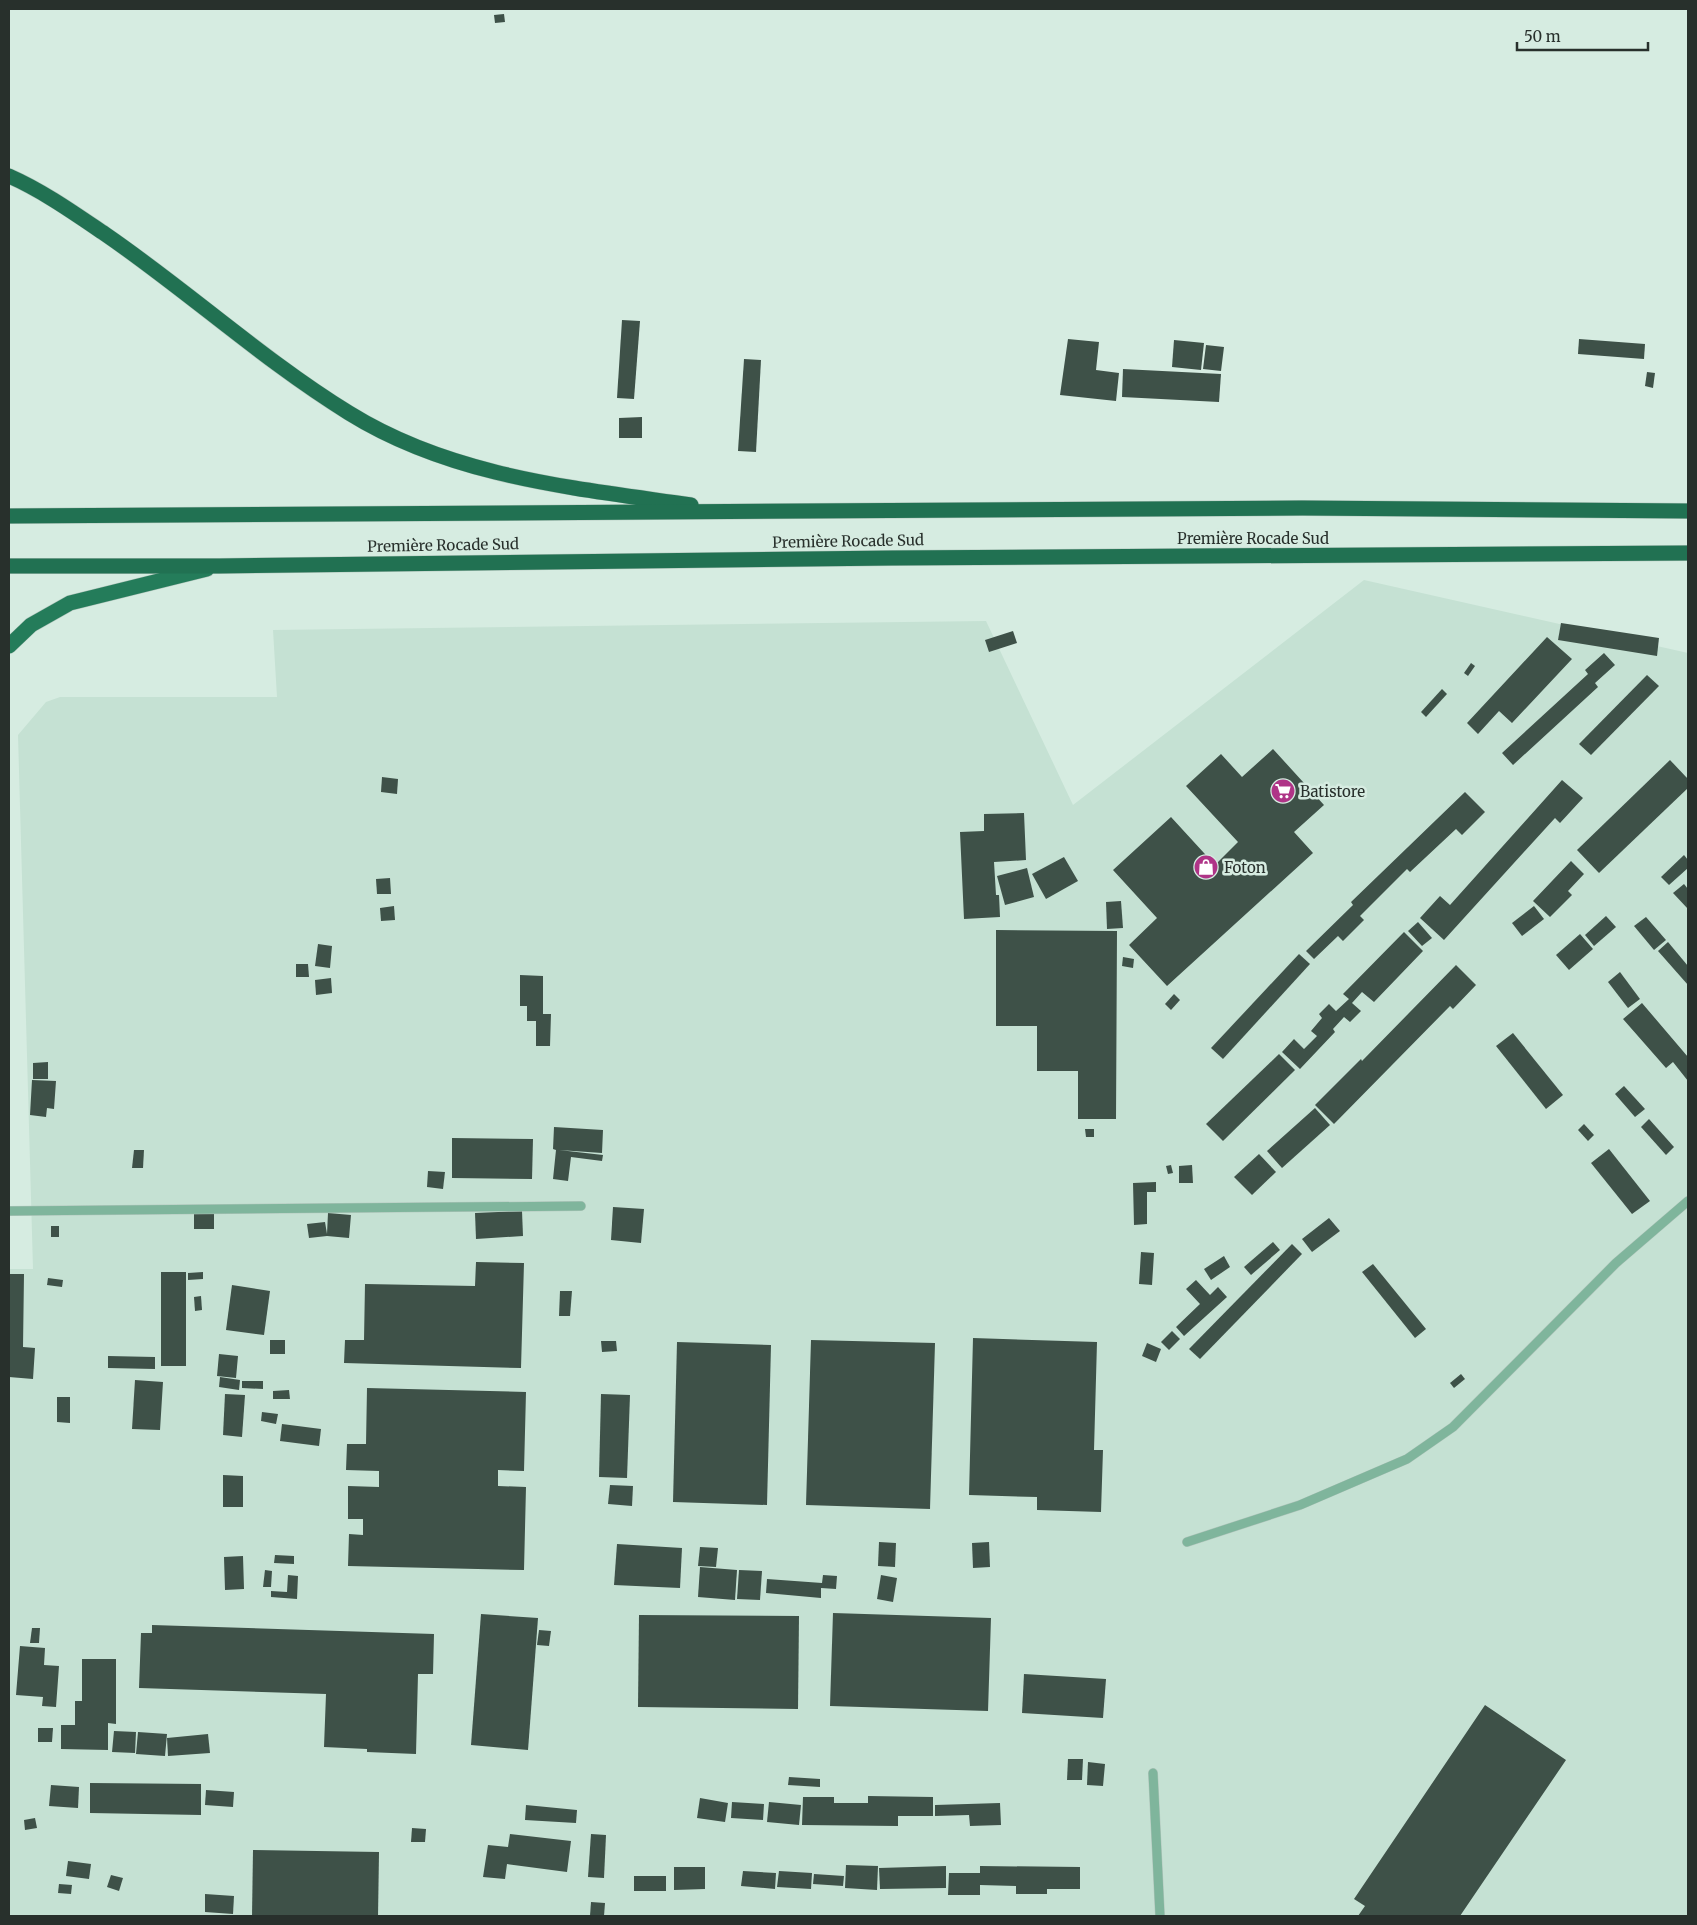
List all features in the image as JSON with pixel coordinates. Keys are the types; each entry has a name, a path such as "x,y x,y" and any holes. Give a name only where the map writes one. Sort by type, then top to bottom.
{"highway":[{"path":"9,176 75,213 138,257 298,380 351,414 396,437 445,458 542,483 742,512"},
{"name":"Première Rocade Sud","path":"9,516 1302,508 1688,511"},
{"name":"Première Rocade Sud","path":"9,566 219,566 863,558 1688,553"},
{"path":"9,646 31,625 70,603 219,566"}],"lane":[{"path":"1187,1542 1300,1505 1407,1459 1453,1427 1616,1263 1688,1201"},
{"path":"9,1211 581,1206"},
{"path":"1153,1773 1160,1916"}],"shaded area":[{"path":"1364,580 1688,653 1688,1916 9,1916 9,1269 33,1269 18,735 46,702 60,697 277,697 273,630 986,621 1073,805"}],"building":[{"path":"504,14 505,22 495,23 494,15"},
{"path":"622,320 640,321 634,399 617,398"},
{"path":"1068,339 1099,342 1096,370 1119,373 1116,401 1060,395"},
{"path":"1579,339 1645,344 1644,359 1578,354"},
{"path":"1174,340 1204,343 1201,370 1172,367"},
{"path":"1206,345 1224,347 1221,371 1203,369"},
{"path":"744,359 761,360 756,452 738,451"},
{"path":"1123,369 1221,374 1219,402 1122,397"},
{"path":"1647,372 1655,373 1653,388 1645,386"},
{"path":"642,417 642,438 619,438 619,418"},
{"path":"1561,623 1659,638 1657,656 1558,640"},
{"path":"1013,631 1017,643 989,652 985,640"},
{"path":"1547,637 1572,659 1512,723 1499,711 1478,734 1467,723"},
{"path":"1604,653 1615,665 1595,683 1598,687 1513,765 1502,753 1588,674 1585,670"},
{"path":"1471,663 1475,666 1468,676 1464,673"},
{"path":"1647,675 1659,686 1591,755 1579,744"},
{"path":"1442,689 1447,694 1426,717 1421,712"},
{"name":"Foton","path":"1273,749 1324,805 1294,832 1313,853 1167,986 1129,945 1157,918 1113,870 1171,817 1215,865 1238,842 1186,786 1221,754 1242,777"},
{"path":"1670,760 1688,779 1688,788 1599,873 1577,850"},
{"path":"382,777 398,779 397,794 381,792"},
{"path":"1562,780 1583,798 1560,823 1555,818 1444,940 1420,918 1440,896 1450,905"},
{"path":"1465,792 1485,812 1462,835 1456,829 1410,872 1407,869 1360,916 1364,920 1343,941 1338,936 1314,959 1306,951 1353,905 1351,902"},
{"path":"1024,813 1026,860 994,862 996,895 999,895 1000,917 964,919 960,832 984,831 984,814"},
{"path":"1684,855 1688,860 1688,868 1669,885 1661,877"},
{"path":"1064,857 1078,881 1046,899 1032,874"},
{"path":"1571,861 1584,874 1568,891 1572,895 1550,917 1533,901"},
{"path":"1027,868 1034,897 1005,905 997,876"},
{"path":"390,878 391,894 377,894 376,879"},
{"path":"1684,884 1688,889 1688,909 1673,893"},
{"path":"1121,901 1123,928 1107,929 1106,902"},
{"path":"394,906 395,920 381,921 380,908"},
{"path":"1534,906 1544,919 1522,936 1512,923"},
{"path":"1606,916 1616,927 1594,946 1585,935"},
{"path":"1646,917 1666,940 1654,950 1634,926"},
{"path":"1418,922 1432,938 1422,946 1408,931"},
{"path":"996,930 1117,931 1116,1119 1078,1119 1078,1071 1037,1071 1037,1026 996,1026"},
{"path":"1404,932 1423,951 1374,1002 1362,992 1352,1003 1361,1011 1350,1022 1344,1017 1333,1029 1335,1032 1300,1069 1282,1052 1294,1039 1304,1049 1317,1036 1311,1031 1322,1018 1319,1014 1329,1004 1336,1011 1349,999 1343,994"},
{"path":"1580,934 1593,949 1569,970 1556,955"},
{"path":"1668,942 1688,966 1688,985 1658,951"},
{"path":"318,944 332,946 330,968 315,966"},
{"path":"1299,954 1310,964 1223,1059 1211,1048"},
{"path":"1123,957 1134,959 1133,968 1122,966"},
{"path":"296,964 308,964 309,977 296,977"},
{"path":"1456,965 1476,985 1453,1009 1450,1006 1334,1124 1315,1105 1361,1059 1362,1061"},
{"path":"1620,972 1640,999 1628,1008 1608,982"},
{"path":"520,975 543,976 543,1014 551,1014 550,1046 536,1046 536,1021 527,1021 527,1006 520,1006"},
{"path":"331,978 332,993 316,995 315,980"},
{"path":"1174,994 1180,1000 1171,1010 1165,1004"},
{"path":"1642,1003 1688,1057 1688,1081 1673,1062 1666,1068 1623,1019"},
{"path":"1513,1033 1563,1095 1546,1109 1496,1046"},
{"path":"1279,1054 1295,1070 1223,1141 1206,1124"},
{"path":"48,1062 48,1079 33,1079 33,1063"},
{"path":"32,1080 56,1081 54,1109 47,1108 46,1117 30,1115"},
{"path":"1624,1086 1645,1109 1635,1117 1615,1094"},
{"path":"1315,1108 1330,1125 1282,1168 1267,1151"},
{"path":"1649,1119 1674,1147 1666,1155 1641,1127"},
{"path":"1584,1124 1594,1135 1588,1141 1578,1130"},
{"path":"554,1127 603,1130 602,1153 559,1150 603,1155 602,1161 571,1157 568,1181 553,1179 556,1150 553,1149"},
{"path":"1085,1129 1094,1129 1094,1137 1086,1137"},
{"path":"452,1138 533,1139 532,1179 452,1178"},
{"path":"1609,1149 1650,1201 1632,1214 1591,1163"},
{"path":"134,1150 144,1150 143,1168 132,1168"},
{"path":"1259,1154 1276,1172 1252,1195 1234,1177"},
{"path":"1171,1165 1173,1173 1168,1174 1166,1166"},
{"path":"1192,1165 1193,1183 1179,1183 1179,1166"},
{"path":"428,1171 445,1172 443,1189 427,1187"},
{"path":"1156,1182 1156,1192 1147,1192 1147,1224 1134,1225 1133,1183"},
{"path":"613,1207 644,1209 641,1243 611,1240"},
{"path":"522,1211 523,1236 476,1239 475,1213"},
{"path":"194,1213 214,1213 214,1229 194,1229"},
{"path":"328,1213 351,1215 349,1238 327,1236 309,1238 307,1224 325,1222 327,1234"},
{"path":"1329,1218 1340,1231 1312,1252 1302,1239"},
{"path":"51,1226 59,1226 59,1237 51,1237"},
{"path":"1273,1242 1280,1250 1251,1275 1244,1267"},
{"path":"1292,1244 1302,1254 1200,1359 1189,1349"},
{"path":"1141,1252 1154,1253 1152,1285 1139,1284"},
{"path":"1224,1256 1230,1267 1211,1280 1204,1269"},
{"path":"476,1262 524,1263 521,1368 344,1363 345,1340 364,1340 365,1284 475,1286"},
{"path":"1373,1264 1426,1329 1415,1338 1362,1272"},
{"path":"161,1272 186,1272 186,1366 161,1366"},
{"path":"203,1272 203,1279 188,1280 188,1273"},
{"path":"9,1274 24,1274 23,1347 35,1348 33,1379 9,1377"},
{"path":"48,1278 63,1280 62,1287 47,1285"},
{"path":"1196,1280 1210,1295 1218,1287 1227,1297 1184,1336 1176,1327 1200,1304 1186,1289"},
{"path":"232,1285 270,1291 264,1335 226,1330"},
{"path":"560,1291 572,1291 570,1316 559,1316"},
{"path":"201,1296 202,1310 195,1311 194,1297"},
{"path":"1172,1331 1180,1339 1169,1350 1161,1342"},
{"path":"973,1338 1097,1342 1094,1450 1103,1450 1101,1512 1037,1510 1037,1497 969,1495"},
{"path":"270,1340 285,1340 285,1354 270,1354"},
{"path":"811,1340 935,1343 930,1509 806,1505"},
{"path":"601,1341 616,1341 617,1351 602,1352"},
{"path":"677,1342 771,1345 767,1505 673,1502"},
{"path":"1147,1343 1161,1349 1156,1362 1142,1356"},
{"path":"219,1354 238,1356 236,1378 217,1376"},
{"path":"108,1356 155,1357 155,1369 108,1368"},
{"path":"1461,1374 1465,1379 1454,1388 1450,1383"},
{"path":"220,1377 240,1380 239,1390 219,1387"},
{"path":"135,1380 163,1382 160,1430 132,1429"},
{"path":"242,1381 263,1381 263,1389 242,1388"},
{"path":"367,1388 526,1392 524,1471 498,1470 498,1486 526,1487 524,1570 348,1566 349,1534 363,1535 363,1519 348,1519 348,1486 379,1487 379,1471 346,1470 347,1444 366,1444"},
{"path":"289,1390 290,1399 273,1399 273,1391"},
{"path":"225,1394 245,1395 242,1437 223,1435"},
{"path":"601,1394 630,1395 627,1478 599,1477"},
{"path":"57,1397 70,1397 70,1423 57,1422"},
{"path":"262,1412 278,1414 276,1424 261,1421"},
{"path":"282,1424 321,1429 319,1446 280,1441"},
{"path":"223,1475 243,1476 243,1507 223,1507"},
{"path":"610,1485 633,1486 632,1506 608,1504"},
{"path":"879,1542 896,1543 895,1567 878,1566"},
{"path":"989,1542 990,1567 973,1568 972,1543"},
{"path":"617,1544 682,1548 680,1588 614,1585"},
{"path":"700,1547 718,1548 716,1567 698,1566"},
{"path":"275,1555 294,1556 294,1564 274,1563"},
{"path":"243,1556 244,1589 225,1590 224,1557"},
{"path":"700,1567 737,1570 735,1600 698,1597"},
{"path":"265,1570 272,1571 271,1587 263,1587"},
{"path":"739,1570 762,1571 760,1600 737,1599"},
{"path":"288,1575 298,1576 297,1599 271,1597 271,1591 287,1592"},
{"path":"823,1575 837,1576 836,1589 821,1588 821,1598 766,1593 767,1579 822,1583"},
{"path":"881,1575 897,1578 893,1602 877,1599"},
{"path":"833,1613 991,1618 988,1711 830,1706"},
{"path":"481,1614 538,1618 528,1750 471,1745"},
{"path":"639,1615 799,1616 798,1709 638,1707"},
{"path":"152,1625 434,1634 433,1674 418,1674 416,1754 367,1752 367,1749 324,1747 326,1694 139,1688 141,1633 152,1633"},
{"path":"32,1628 40,1628 39,1643 30,1643"},
{"path":"539,1630 551,1631 549,1646 537,1645"},
{"path":"20,1646 45,1648 44,1665 59,1666 56,1707 42,1706 43,1697 16,1695"},
{"path":"82,1659 116,1659 116,1724 108,1723 108,1750 61,1749 61,1725 75,1725 75,1701 82,1701"},
{"path":"1024,1674 1106,1679 1103,1718 1022,1713"},
{"path":"1485,1705 1566,1760 1460,1916 1358,1916 1365,1906 1354,1899"},
{"path":"38,1728 53,1728 52,1742 38,1742"},
{"path":"114,1731 136,1732 135,1753 112,1752"},
{"path":"138,1732 167,1734 165,1756 136,1754"},
{"path":"208,1734 210,1753 168,1756 167,1738"},
{"path":"1068,1759 1083,1759 1082,1780 1067,1780"},
{"path":"1088,1762 1105,1764 1103,1786 1087,1785"},
{"path":"789,1777 820,1779 820,1787 788,1785"},
{"path":"90,1783 201,1784 201,1815 90,1813"},
{"path":"51,1785 79,1787 78,1808 49,1806"},
{"path":"206,1790 234,1792 233,1807 205,1805"},
{"path":"868,1796 933,1797 933,1816 898,1816 898,1826 802,1825 803,1797 834,1797 834,1803 868,1803"},
{"path":"700,1798 728,1803 725,1822 697,1818"},
{"path":"732,1802 764,1804 763,1820 731,1818"},
{"path":"769,1802 801,1805 799,1825 767,1822"},
{"path":"1000,1803 1001,1825 970,1826 969,1815 935,1816 935,1805"},
{"path":"526,1805 577,1810 576,1823 525,1820"},
{"path":"35,1818 37,1828 25,1830 24,1820"},
{"path":"412,1828 426,1829 425,1842 411,1842"},
{"path":"510,1834 571,1841 567,1872 507,1864 505,1879 483,1877 488,1845 508,1847"},
{"path":"591,1834 606,1835 604,1878 588,1877"},
{"path":"253,1850 379,1852 378,1916 252,1916"},
{"path":"68,1861 91,1864 89,1879 66,1876"},
{"path":"846,1865 878,1866 877,1890 845,1888"},
{"path":"946,1866 946,1888 880,1889 879,1868"},
{"path":"980,1866 1080,1867 1080,1889 1047,1889 1047,1894 1016,1894 1016,1886 980,1885 980,1895 948,1895 949,1873 980,1873"},
{"path":"674,1867 705,1867 705,1889 674,1890"},
{"path":"743,1871 776,1873 775,1889 741,1886"},
{"path":"779,1871 812,1873 811,1889 777,1887"},
{"path":"814,1874 844,1876 843,1886 813,1884"},
{"path":"111,1875 123,1878 119,1891 107,1887"},
{"path":"634,1876 666,1876 666,1891 634,1891"},
{"path":"59,1884 72,1885 71,1894 58,1893"},
{"path":"205,1894 234,1896 233,1914 205,1912"},
{"path":"591,1902 605,1903 604,1916 590,1916"}],"place":[{"name":"Batistore","path":"1283,791"},
{"name":"Foton","path":"1206,867"}]}
